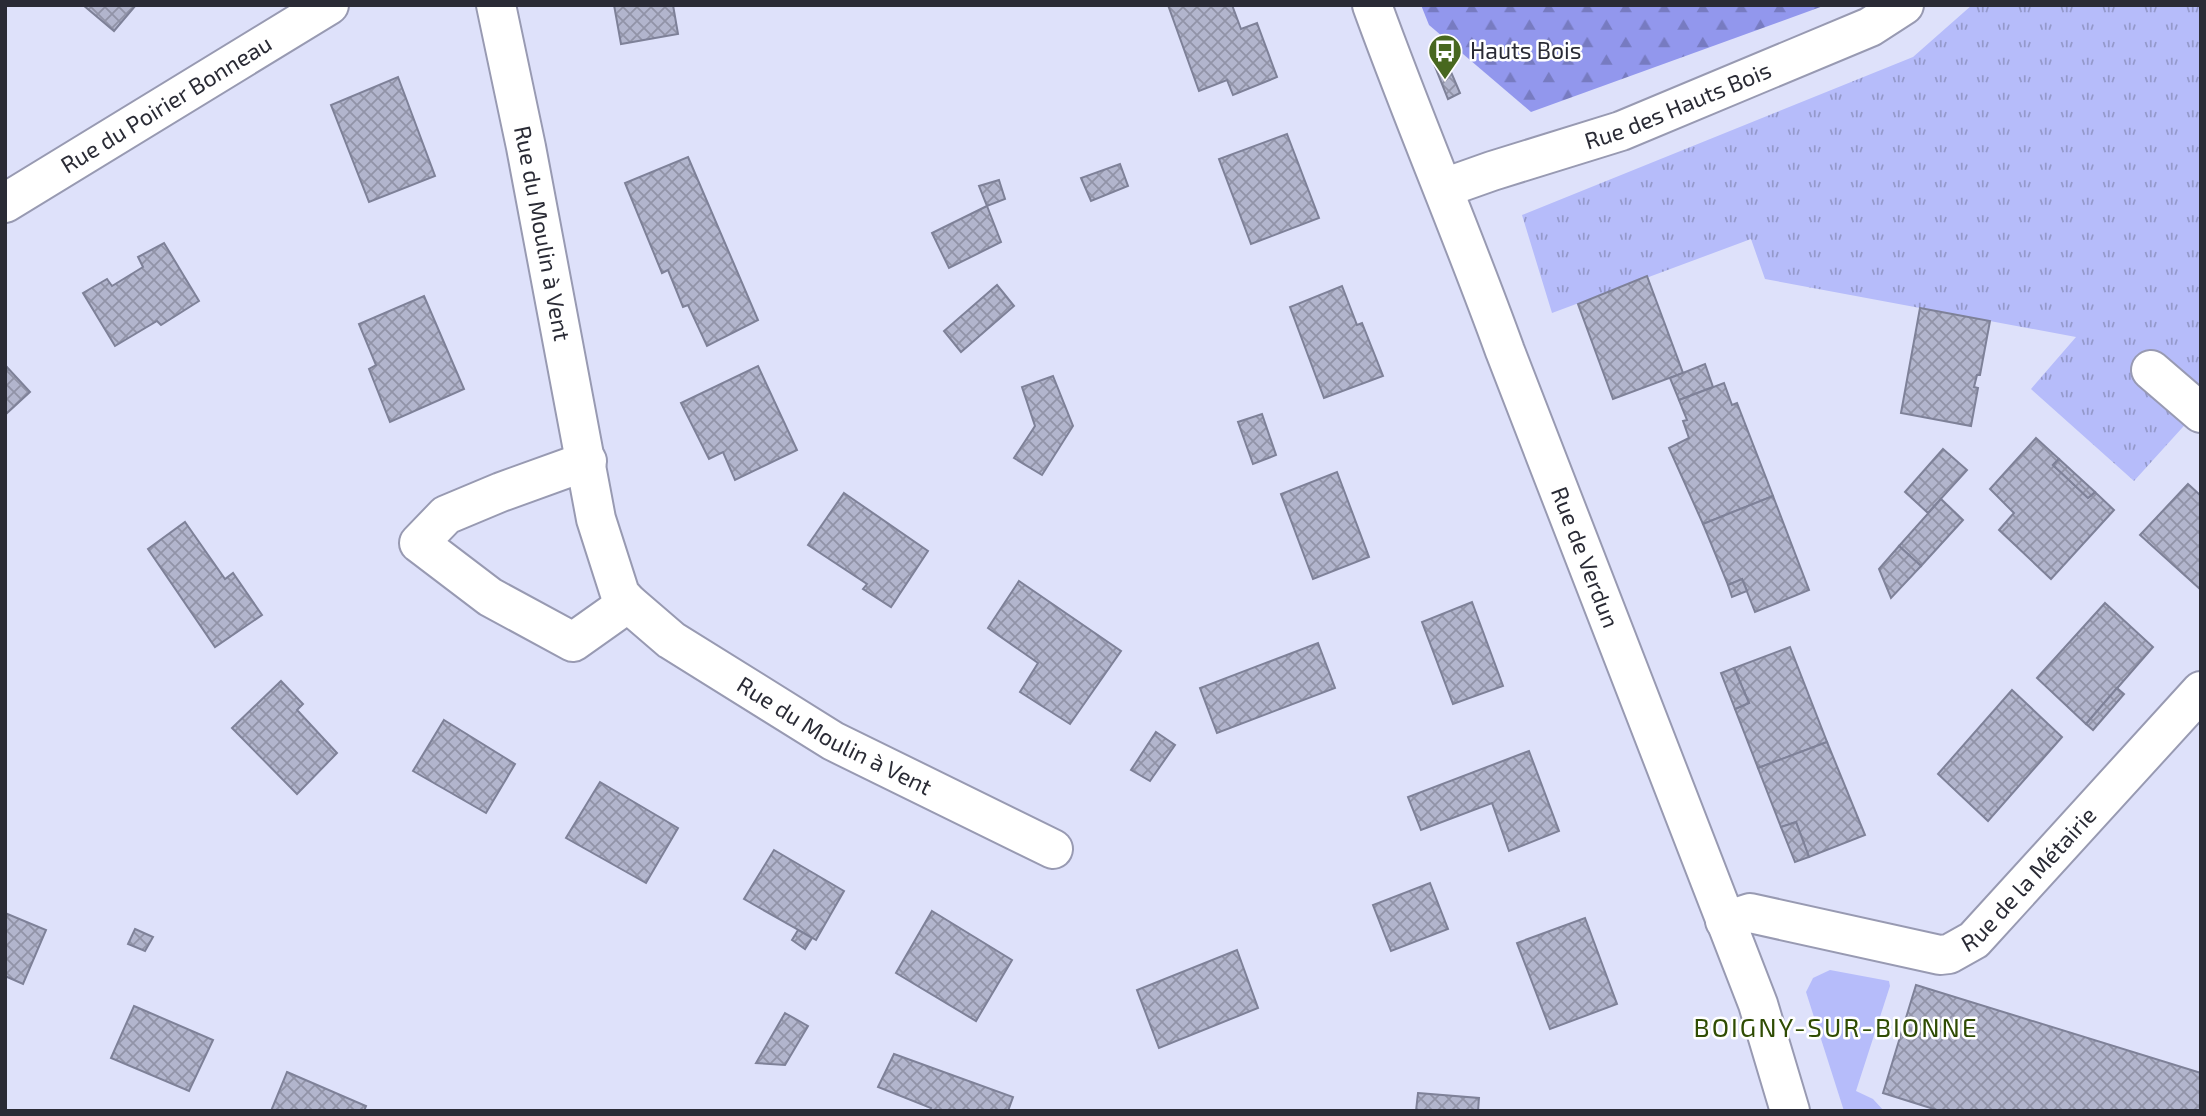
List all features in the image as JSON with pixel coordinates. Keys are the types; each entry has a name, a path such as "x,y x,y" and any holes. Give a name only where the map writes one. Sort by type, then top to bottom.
{"street":[{"name":"Rue du Poirier Bonneau","path":"5,203 329,5"},
{"name":"Rue du Moulin à Vent","path":"496,5 526,147 596,519 620,594 671,640 834,741 1053,849"},
{"name":"Rue de Verdun","path":"1372,5 1758,1004 1790,1111"},
{"name":"Rue des Hauts Bois","path":"1444,188 1621,131 1870,27 1905,5"},
{"path":"2151,370 2201,414"},
{"path":"587,461 446,515 419,543 490,597 573,642 628,603"},
{"name":"Rue de la Métairie","path":"1725,921 1750,913 1940,956 1949,954 1974,940 2201,691"}],"green space":[{"path":"1421,5 1826,5 1531,112 1429,25"},
{"path":"1972,5 2201,5 2201,407 2134,481 2031,389 2076,337 1765,279 1751,239 1552,313 1522,215 1913,57"},
{"path":"1830,970 1889,981 1890,986 1856,1091 1873,1099 1884,1111 1844,1111 1806,992 1813,978"}],"building":[{"path":"83,5 136,5 114,31"},
{"path":"614,5 673,5 678,34 621,44"},
{"path":"1168,5 1232,5 1241,29 1257,23 1277,77 1233,95 1227,80 1199,91"},
{"path":"1445,58 1460,93 1448,99 1434,64"},
{"path":"398,77 435,176 369,202 331,105"},
{"path":"1287,134 1319,218 1251,244 1219,159"},
{"path":"688,157 758,320 707,346 688,305 683,307 668,270 662,273 625,183"},
{"path":"1120,164 1128,186 1091,201 1081,178"},
{"path":"999,180 1005,199 987,206 979,186"},
{"path":"987,206 1001,242 949,268 932,233"},
{"path":"164,243 199,301 161,325 157,321 115,346 83,293 107,279 112,286 143,267 138,257"},
{"path":"1647,276 1683,373 1613,399 1578,304"},
{"path":"997,285 1014,306 961,352 944,331"},
{"path":"1342,286 1357,325 1362,323 1383,376 1324,398 1290,307"},
{"path":"424,296 464,389 390,422 369,369 376,365 359,324"},
{"path":"1920,308 1990,321 1980,375 1977,375 1974,387 1978,388 1971,426 1901,413"},
{"path":"1705,364 1713,387 1679,400 1670,378"},
{"path":"5,365 30,392 5,415"},
{"path":"758,366 797,450 735,480 723,452 709,459 681,403"},
{"path":"1053,376 1073,426 1042,475 1014,458 1035,426 1022,387"},
{"path":"1724,383 1732,405 1737,403 1773,496 1703,524 1669,448 1689,438 1683,421 1687,420 1679,400"},
{"path":"1262,414 1276,455 1253,464 1238,422"},
{"path":"2036,438 2059,459 2053,465 2088,498 2095,492 2114,510 2051,579 1999,530 2014,513 1990,489"},
{"path":"1943,449 1967,470 1928,513 1905,492"},
{"path":"2059,459 2095,492 2088,498 2053,465"},
{"path":"1337,472 1369,557 1313,579 1281,494"},
{"path":"2188,484 2201,496 2201,590 2140,535"},
{"path":"844,493 928,551 891,607 863,589 867,584 808,545"},
{"path":"1773,496 1809,590 1755,612 1742,579 1728,585 1703,524"},
{"path":"1941,499 1963,520 1921,566 1899,546"},
{"path":"185,522 225,579 233,573 262,615 215,647 148,549"},
{"path":"1899,546 1921,566 1891,598 1879,569"},
{"path":"1742,579 1747,591 1732,597 1728,585"},
{"path":"1019,581 1121,651 1070,724 1020,692 1038,663 988,628"},
{"path":"1472,602 1503,686 1453,704 1422,622"},
{"path":"2105,603 2153,647 2086,724 2037,678"},
{"path":"1318,643 1335,688 1217,733 1200,688"},
{"path":"1790,647 1827,742 1758,768 1735,709 1749,703 1734,668"},
{"path":"1734,668 1749,703 1735,709 1721,673"},
{"path":"281,681 303,704 297,710 337,753 297,794 232,728"},
{"path":"2117,688 2124,694 2093,730 2086,724"},
{"path":"2012,690 2062,737 1988,821 1938,774"},
{"path":"444,720 515,764 486,813 413,771"},
{"path":"1156,732 1175,745 1150,781 1131,770"},
{"path":"1827,742 1865,835 1809,857 1796,822 1781,827 1758,768"},
{"path":"1529,751 1559,831 1509,851 1492,803 1421,830 1408,797"},
{"path":"600,782 678,828 646,883 566,838"},
{"path":"1796,822 1809,857 1795,862 1781,827"},
{"path":"774,850 844,891 816,940 744,899"},
{"path":"1430,883 1448,929 1391,951 1373,905"},
{"path":"932,911 1012,960 976,1021 896,973"},
{"path":"5,913 46,930 23,984 5,976"},
{"path":"1585,918 1617,1004 1550,1029 1517,943"},
{"path":"135,929 153,937 145,951 128,944"},
{"path":"798,930 812,938 805,949 792,940"},
{"path":"1237,950 1258,1008 1159,1048 1137,990"},
{"path":"1916,985 2201,1073 2201,1111 1940,1111 1883,1093"},
{"path":"134,1006 213,1040 189,1091 111,1058"},
{"path":"785,1013 808,1026 785,1065 756,1063"},
{"path":"894,1054 1013,1097 1008,1111 930,1111 931,1108 878,1087"},
{"path":"287,1072 366,1106 364,1111 271,1111"},
{"path":"1418,1093 1479,1098 1478,1111 1416,1111"}],"place":[{"name":"Hauts Bois","path":"1445,81"}],"district":[{"name":"BOIGNY-SUR-BIONNE","path":"1836,1028"}]}
